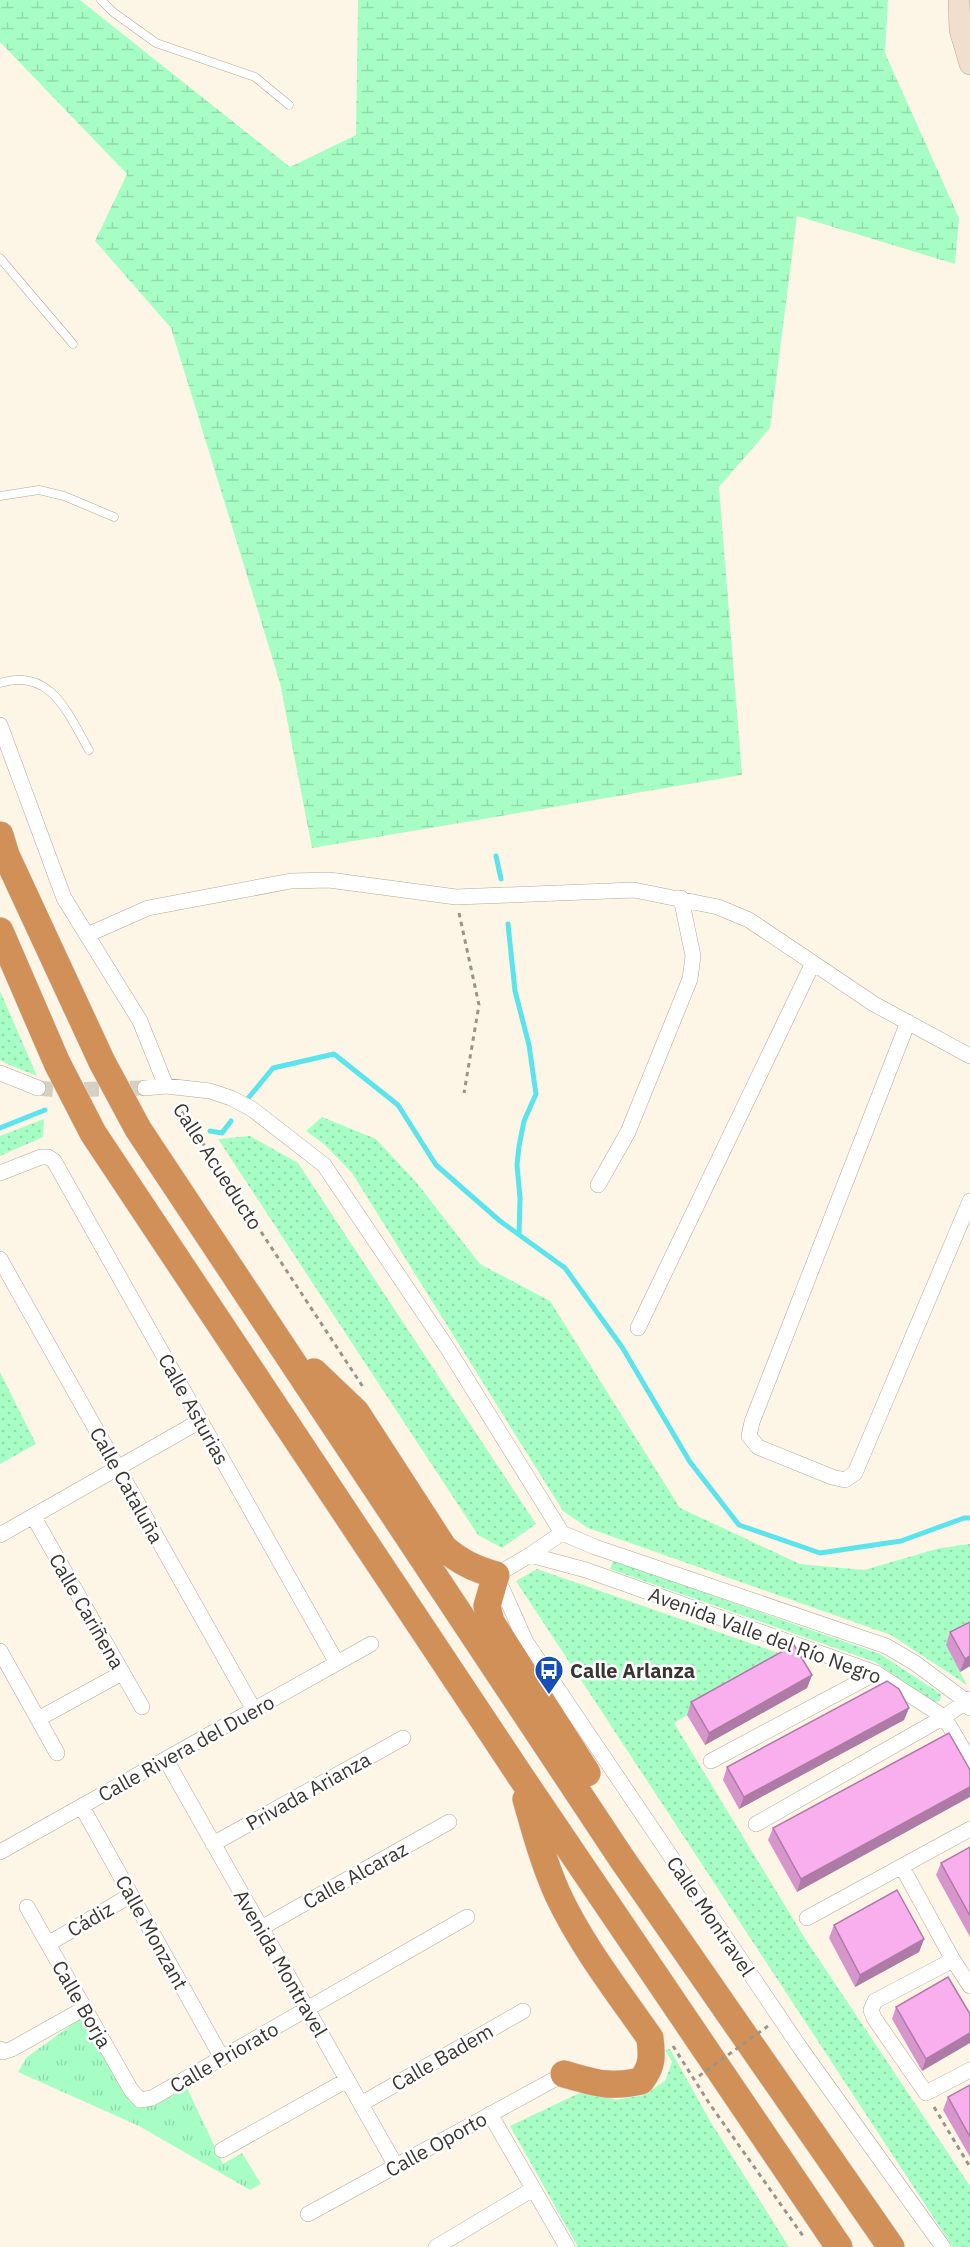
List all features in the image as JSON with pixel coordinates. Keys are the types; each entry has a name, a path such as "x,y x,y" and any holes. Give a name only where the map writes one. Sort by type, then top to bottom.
{"highway":[{"path":"0,835 6,855 102,1062 138,1129 622,1859 891,2247"},
{"path":"0,931 57,1064 93,1133 521,1777 839,2247"},
{"path":"277,1337 356,1412 444,1548 459,1561 496,1575 487,1606 491,1622 598,1790 613,1820 622,1859"},
{"path":"521,1777 538,1843 558,1894 584,1942 650,2038 652,2054 650,2068 641,2081 621,2085 603,2085 564,2074"}],"street":[{"path":"959,0 960,30 970,64"},
{"name":"Calle Acueducto","path":"0,725 64,898 140,1021 166,1086"},
{"path":"87,935 148,908 291,881 329,880 456,897 634,890 718,907 749,920 874,1004 970,1056"},
{"path":"598,1185 628,1132 690,979 693,956 681,898"},
{"path":"638,1328 813,963"},
{"path":"908,1022 752,1422 750,1436 758,1447 832,1477 845,1480 855,1473 970,1201"},
{"path":"0,1073 38,1088"},
{"path":"145,1088 166,1086 210,1091 231,1098 252,1109 324,1166 448,1349 562,1533 496,1575"},
{"name":"Calle Asturias","path":"0,1173 41,1157 48,1157 54,1161 337,1663"},
{"name":"Calle Cataluña","path":"0,1259 254,1710"},
{"path":"0,1535 200,1421"},
{"name":"Calle Cariñena","path":"33,1516 142,1707"},
{"name":"Avenida Valle del Río Negro","path":"562,1533 595,1547 886,1646 915,1663 969,1703"},
{"path":"586,1570 595,1565 598,1560 595,1547"},
{"name":"Avenida Valle del Río Negro","path":"530,1555 586,1570 876,1673 944,1717 970,1761"},
{"name":"Calle Montravel","path":"496,1575 526,1642 801,2049 943,2247"},
{"name":"Calle Rivera del Duero","path":"1,1851 371,1644"},
{"path":"0,1651 57,1754"},
{"path":"38,1719 122,1673"},
{"path":"711,1761 876,1673"},
{"path":"756,1824 969,1703"},
{"name":"Privada Arianza","path":"213,1844 403,1738"},
{"name":"Avenida Montravel","path":"166,1760 396,2166"},
{"name":"Calle Monzant","path":"82,1807 222,2058"},
{"name":"Calle Alcaraz","path":"261,1928 449,1822"},
{"path":"807,1918 970,1829"},
{"path":"902,1867 953,1960 970,1986"},
{"name":"Cádiz","path":"48,1944 131,1895"},
{"name":"Calle Borja","path":"27,1907 131,2090 140,2100"},
{"name":"Calle Priorato","path":"140,2100 152,2098 467,1917"},
{"path":"953,1960 875,2001 871,2010 874,2018 926,2093 970,2070"},
{"path":"2,2050 12,2049 85,2008"},
{"name":"Calle Badem","path":"361,2104 523,2012"},
{"name":"Calle Oporto","path":"308,2214 564,2074"},
{"path":"222,2150 347,2080"},
{"path":"490,2114 567,2247"},
{"path":"436,2247 532,2189"}],"lane":[{"path":"101,0 113,12 156,43 255,77 289,105"},
{"path":"0,258 73,344"},
{"path":"0,496 39,490 64,496 114,517"},
{"path":"0,683 16,678 46,687 58,697 89,750"}],"path":[{"path":"456,897 479,1005 464,1093"},
{"name":"Calle Acueducto","path":"166,1086 366,1391"},
{"path":"699,2076 768,2026"},
{"path":"672,2044 709,2103 804,2237"},
{"path":"926,2093 970,2167"}],"green space":[{"path":"0,0 80,0 290,167 356,135 358,0 888,0 885,53 959,218 955,264 797,216 770,428 719,487 742,775 312,848 280,683 171,328 95,241 127,174 0,42"},
{"path":"0,991 37,1076 0,1060"},
{"path":"322,1117 376,1139 416,1182 480,1264 550,1301 680,1508 800,1564 864,1570 940,1548 970,1544 970,1632 946,1645 967,1685 891,1635 588,1528 563,1511 352,1173 324,1144 306,1131"},
{"path":"44,1119 43,1137 0,1156 0,1136"},
{"path":"250,1136 298,1163 536,1524 502,1548 478,1535 218,1139"},
{"path":"0,1372 36,1444 0,1464"},
{"path":"613,1561 880,1654 941,1694 940,1701 934,1702 875,1662 610,1569"},
{"path":"537,1569 790,1657 674,1723 804,1937 970,2186 970,2247 953,2247 516,1581"},
{"path":"84,2016 130,2101 154,2106 187,2088 223,2164 242,2153 261,2184 250,2190 139,2126 18,2072 27,2057"},
{"path":"670,2049 710,2121 789,2247 578,2247 510,2126 590,2088 615,2100 644,2095 665,2081 672,2062 665,2050"}],"building":[{"path":"970,1622 970,1656 965,1659 950,1632"},
{"path":"794,1645 812,1675 709,1733 691,1702"},
{"path":"887,1681 899,1689 909,1708 744,1797 727,1767"},
{"path":"949,1733 970,1770 970,1787 801,1879 773,1828"},
{"path":"970,1847 970,1916 941,1863"},
{"path":"897,1890 924,1939 860,1975 834,1925"},
{"path":"948,1977 970,2014 970,2033 926,2059 896,2007"},
{"path":"970,2085 970,2137 948,2097"}],"waterway":[{"path":"496,856 501,879"},
{"path":"508,924 515,991 529,1045 536,1094 524,1121 519,1146 517,1165 520,1198 519,1235"},
{"path":"245,1102 273,1068 334,1054 398,1105 436,1165 500,1221 565,1268 622,1347 690,1462 739,1525 820,1553 901,1541 964,1518 970,1518"},
{"path":"0,1128 45,1110"},
{"path":"210,1131 222,1133 231,1121"}],"tunnel":[{"path":"38,1088 59,1090 145,1088"}],"place":[{"name":"Calle Arlanza","path":"549,1696"}]}
